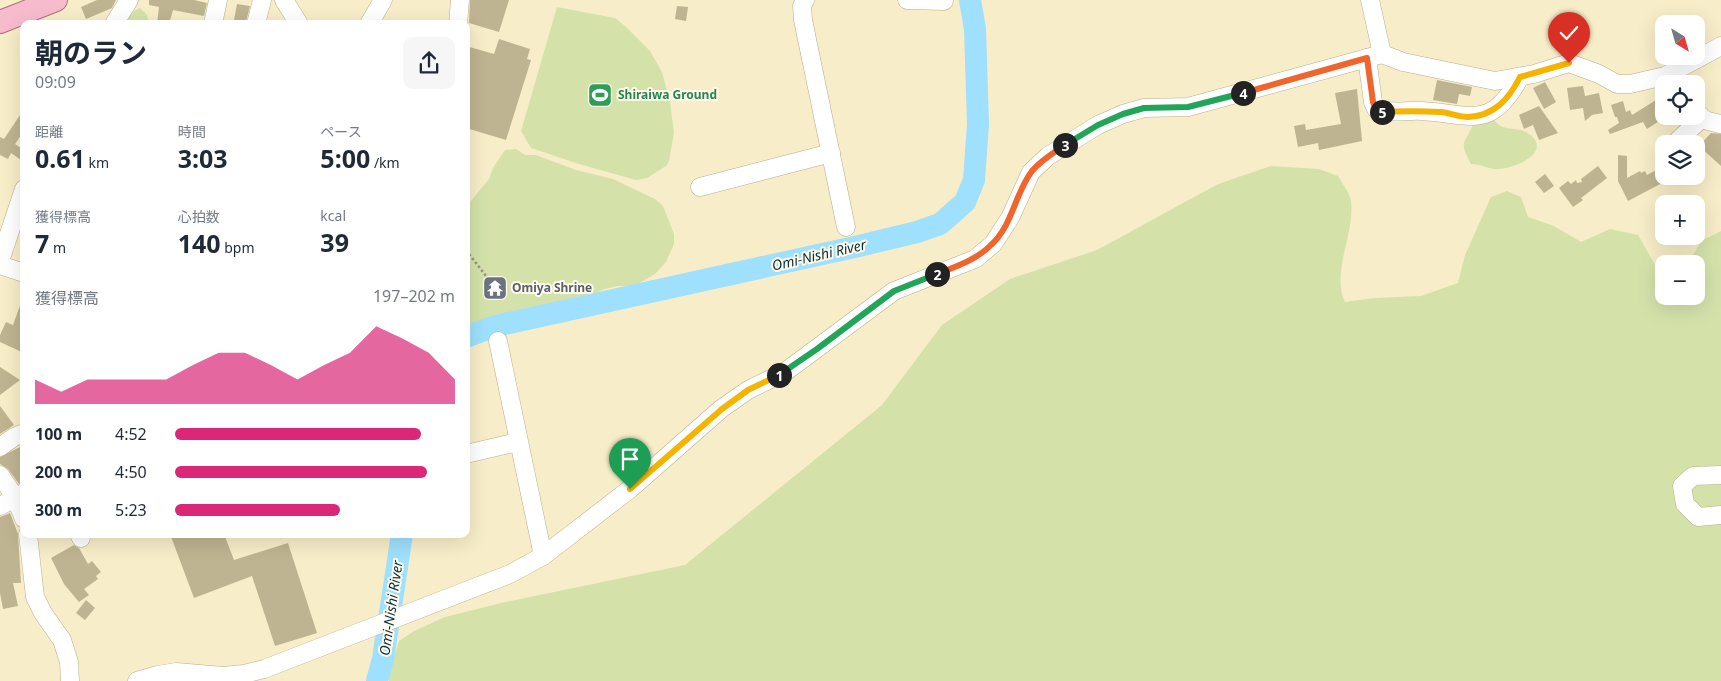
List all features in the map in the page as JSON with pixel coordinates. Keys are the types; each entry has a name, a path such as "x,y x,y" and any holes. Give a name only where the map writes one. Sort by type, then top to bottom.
{"main road":[{"path":"0,22 56,0"}],"street":[{"path":"116,20 129,0"},
{"path":"214,20 218,0"},
{"path":"257,20 262,0"},
{"path":"284,0 296,20"},
{"path":"371,20 383,0"},
{"path":"458,20 460,0"},
{"path":"805,0 802,6 803,20 846,227"},
{"path":"907,0 944,1"},
{"path":"1370,0 1375,56 1373,102 1376,110 1383,112 1420,111 1466,117 1485,114 1501,105 1512,93 1520,77"},
{"path":"1676,75 1721,46"},
{"path":"138,681 176,672 223,676 244,674 258,676 357,632 510,574 543,556 630,489 722,409 748,390 785,372 894,291 975,259 993,244 1010,218 1031,172 1048,156 1098,125 1123,114 1144,108 1188,107 1375,56 1495,80 1520,77 1569,63 1599,74 1617,84 1655,80"},
{"path":"1705,120 1708,123 1720,124"},
{"path":"1682,135 1690,125"},
{"path":"700,187 831,153"},
{"path":"20,201 0,263 20,271"},
{"path":"498,341 543,556"},
{"path":"0,447 20,435"},
{"path":"470,453 518,442"},
{"path":"0,475 20,511"},
{"path":"1721,475 1693,476 1682,486 1685,504 1698,517 1721,515"},
{"path":"28,538 35,597 43,614 62,640 69,662 70,681"}],"path":[{"path":"470,255 486,276"}],"green space":[{"name":"Shiraiwa Ground","path":"557,7 615,18 650,51 662,72 670,102 674,133 669,161 666,166 647,178 636,180 531,148 521,131"},
{"path":"140,8 147,15 148,20 126,20 134,11"},
{"path":"1492,117 1505,128 1524,131 1529,134 1536,141 1537,148 1534,154 1519,164 1501,169 1471,164 1465,151 1465,140 1473,124"},
{"path":"516,149 525,155 536,155 576,170 613,179 655,199 663,206 674,234 674,244 666,262 655,274 634,286 617,286 580,299 566,299 539,311 522,311 494,315 470,325 470,202 489,179 493,168 505,150"},
{"path":"1271,166 1319,169 1338,176 1348,191 1351,201 1350,227 1341,278 1341,290 1345,302 1374,298 1421,296 1458,283 1465,255 1491,197 1507,191 1521,197 1528,217 1554,226 1581,242 1610,229 1638,235 1655,265 1655,305 1705,305 1705,255 1693,255 1699,245 1705,245 1705,239 1721,231 1721,681 389,681 388,675 399,641 414,631 445,617 505,602 685,565 882,405 942,325 1010,279 1097,250 1218,184"}],"building":[{"path":"97,0 116,0 112,8 86,19 81,7"},
{"path":"149,0 194,0 207,3 204,16 173,10 170,20 157,20 159,7 149,5"},
{"path":"470,0 509,0 499,32 470,23"},
{"path":"237,4 250,6 246,20 234,20"},
{"path":"677,6 688,7 686,21 675,19"},
{"path":"499,39 530,49 527,59 531,60 506,140 470,129 470,47 494,54"},
{"path":"1437,80 1472,87 1470,96 1459,94 1457,104 1433,100"},
{"path":"1545,82 1556,102 1544,109 1533,88"},
{"path":"1583,86 1585,96 1599,93 1603,113 1592,115 1585,121 1583,108 1570,110 1567,88"},
{"path":"1357,89 1362,141 1319,150 1318,143 1298,147 1294,126 1305,124 1306,130 1341,124 1335,93"},
{"path":"1623,101 1626,112 1630,110 1632,115 1655,101 1655,124 1647,129 1643,122 1610,134 1608,130 1619,123 1611,105"},
{"path":"1539,106 1558,133 1539,140 1533,125 1524,129 1519,115"},
{"path":"20,115 20,137 15,144 20,147 20,159 11,153 8,159 0,155 0,137 4,139"},
{"path":"1711,133 1721,134 1721,166 1705,151 1705,140"},
{"path":"1618,155 1627,156 1627,178 1640,171 1641,173 1645,171 1647,175 1655,171 1655,185 1658,185 1628,201 1618,181"},
{"path":"1598,166 1607,178 1581,198 1583,200 1573,207 1559,188 1568,181 1571,184 1576,180 1577,183 1582,182 1581,179"},
{"path":"1545,174 1554,186 1544,193 1535,182"},
{"path":"494,276 504,290 494,297 484,283"},
{"path":"20,306 20,351 0,342 0,335 6,322 13,325"},
{"path":"0,367 20,380 0,395"},
{"path":"0,406 14,425 0,434"},
{"path":"20,447 20,484 8,469 0,464 0,457"},
{"path":"10,513 18,534 21,583 13,583 18,606 3,609 0,593 0,517"},
{"path":"172,538 226,538 234,560 288,543 317,633 275,646 252,576 194,598"},
{"path":"74,545 79,548 88,564 92,561 101,572 96,576 98,579 84,589 89,595 79,602 64,584 51,558"},
{"path":"86,600 95,608 85,620 76,613"}],"waterway":[{"name":"Omi-Nishi River","path":"470,335 495,326 859,246 917,232 940,224 965,202 974,180 978,124 975,29 970,0"},
{"name":"Omi-Nishi River","path":"377,681 383,659 401,538"}],"place":[{"name":"Shiraiwa Ground","path":"600,95"},
{"name":"Omiya Shrine","path":"495,288"}],"route":[{"path":"630,489 722,409 748,390 785,372 894,291 975,259 993,244 1010,218 1031,172 1048,156 1098,125 1123,114 1144,108 1188,107 1256,90 1367,58 1373,102 1376,110 1383,112 1420,111 1466,117 1485,114 1501,105 1512,93 1520,77 1569,63"}]}
